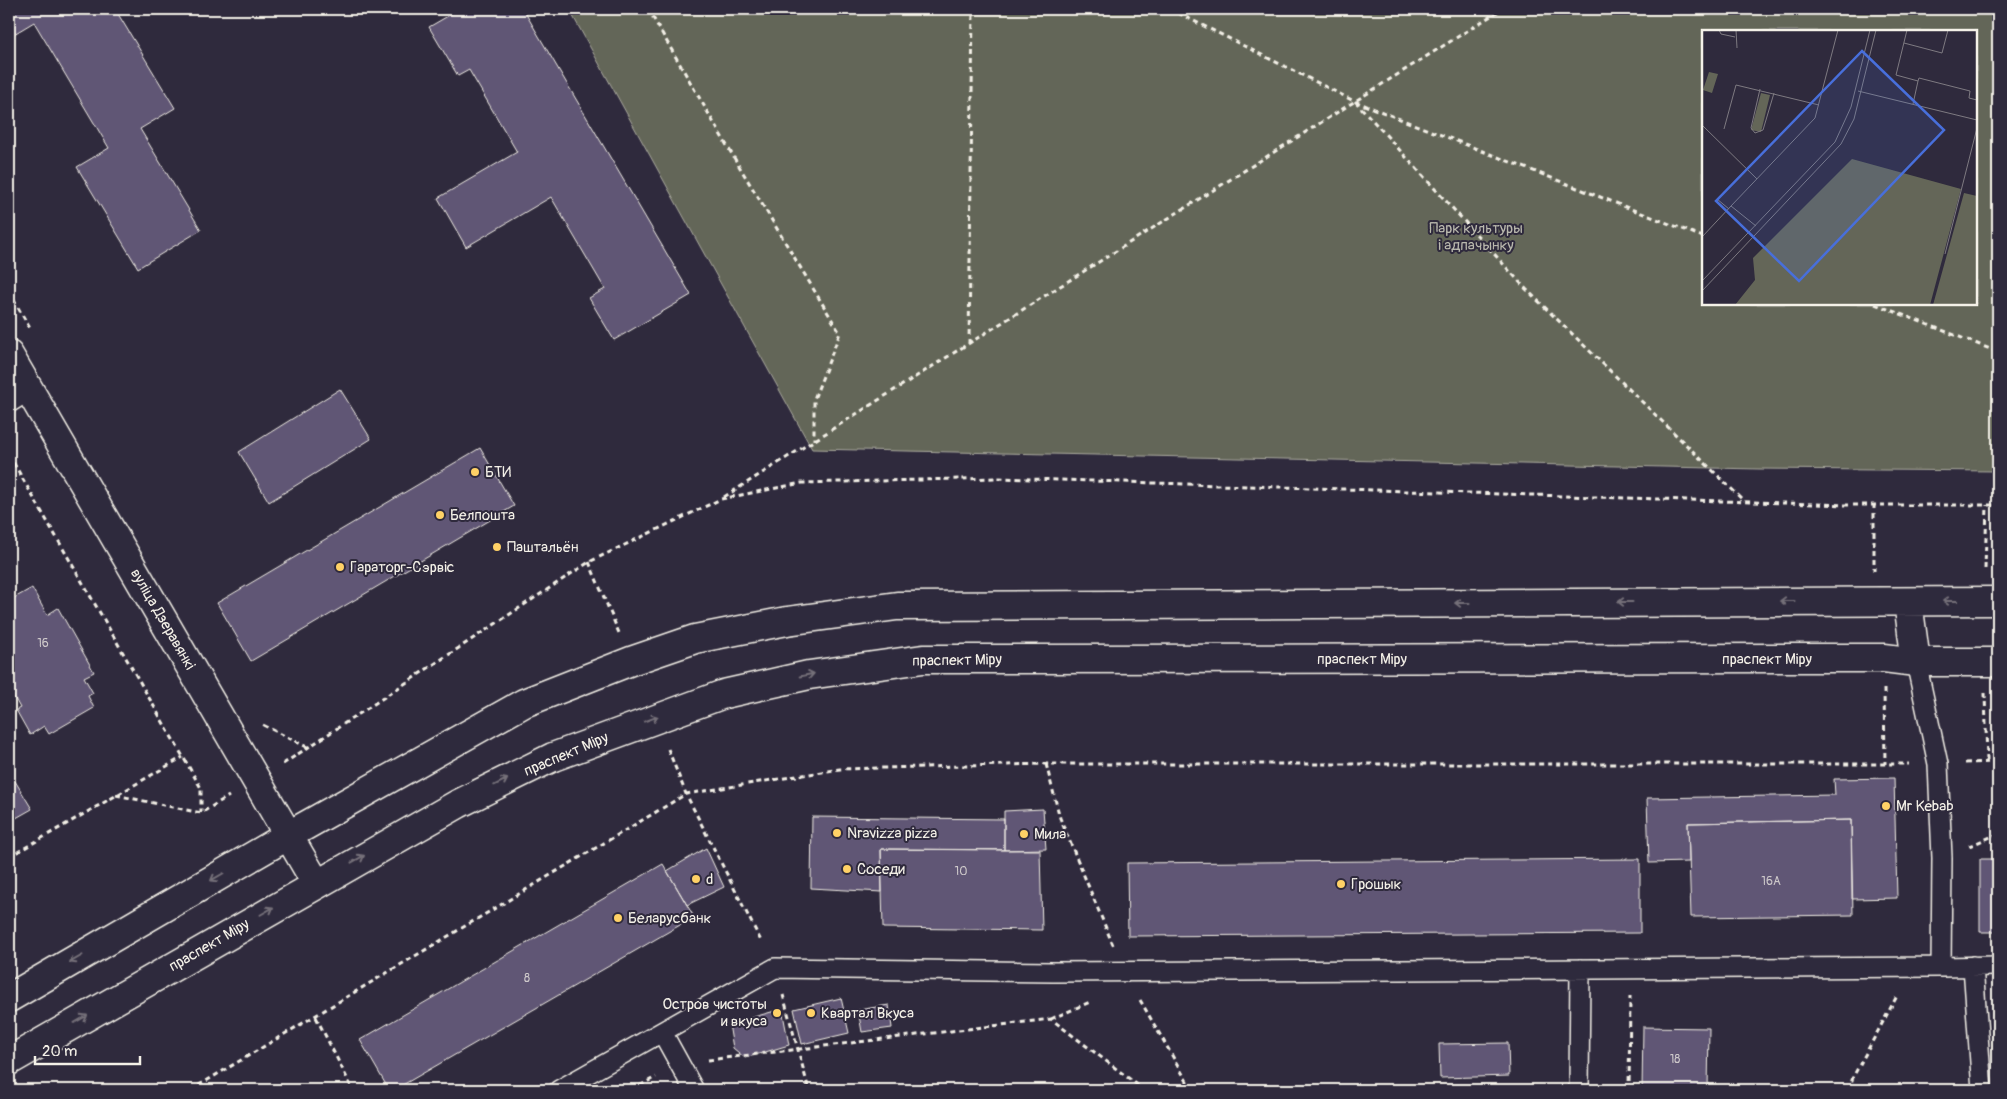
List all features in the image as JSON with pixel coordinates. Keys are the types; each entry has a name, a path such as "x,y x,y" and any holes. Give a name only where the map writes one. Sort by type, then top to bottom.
{"main road":[{"name":"вуліца Дзеравянкі","path":"9,355 19,397 289,835 316,883"},
{"path":"9,998 289,835 524,703 631,661 695,639 787,621 897,606 1998,601"},
{"path":"1908,602 1916,662"},
{"name":"праспект Міру","path":"9,1061 316,883 458,804 553,757 724,694 819,673 923,659 1884,658 1916,662 1998,662"}],"lane":[{"path":"1916,662 1938,764 1942,858 1941,967"},
{"path":"1973,966 1982,1090"},
{"path":"559,1090 775,968 1124,972 1998,966"},
{"path":"1578,1090 1580,969"},
{"path":"662,1032 694,1090"}],"path":[{"path":"648,9 733,156 840,333 814,399 814,441"},
{"path":"969,344 973,9"},
{"path":"1170,9 1354,101 1702,237"},
{"path":"309,748 590,562 721,499 1502,9"},
{"path":"1354,101 1526,289 1745,502"},
{"path":"1878,305 1998,352"},
{"path":"9,455 201,788 201,813 116,795"},
{"path":"721,499 802,483 998,478 1847,505 1998,505"},
{"path":"9,857 183,756"},
{"path":"191,1090 686,794 840,769 1046,764 1938,764 1998,762"},
{"path":"1046,764 1060,818 1124,972 1192,1090"},
{"path":"686,794 775,968 800,1049 809,1090"},
{"path":"1629,1090 1630,987"},
{"path":"1848,1090 1853,1077 1900,991"},
{"path":"316,1017 353,1090"},
{"path":"680,1063 1051,1019 1144,1090"}],"green space":[{"name":"Парк культуры і адпачынку","path":"569,9 1998,9 1998,471 1759,469 812,449"}],"building":[{"path":"9,9 115,9 175,108 140,129 201,230 138,268 77,167 109,148 34,22 9,37"},
{"path":"460,9 523,9 691,295 614,340 589,298 605,289 551,197 466,247 438,198 517,152 469,70 458,76 429,27"},
{"path":"340,389 371,439 269,502 239,452"},
{"path":"480,448 514,506 251,661 217,603"},
{"path":"32,588 47,615 58,608 94,672 84,677 93,693 88,696 94,708 49,734 44,726 30,735 16,710 20,708 9,688 9,601"},
{"path":"1894,778 1897,898 1852,899 1851,820 1688,823 1689,862 1649,863 1647,798 1835,795 1834,779"},
{"path":"15,781 32,809 9,822 9,785"},
{"name":"Мила","path":"1043,809 1046,849 1004,850 1004,811"},
{"name":"Соседи","path":"812,817 1004,819 1004,850 881,849 882,892 811,888"},
{"path":"1851,820 1853,915 1691,917 1688,823"},
{"name":"d","path":"706,848 724,887 687,905 667,871"},
{"path":"881,849 1040,850 1042,930 883,928"},
{"path":"1640,859 1640,933 1128,936 1127,863"},
{"path":"1980,859 1998,859 1998,932 1980,932"},
{"path":"663,864 694,917 394,1090 389,1090 360,1040"},
{"path":"841,998 849,1033 802,1044 794,1009"},
{"path":"889,1005 892,1028 862,1032 858,1010"},
{"path":"782,1009 789,1045 745,1058 733,1048 729,1024"},
{"path":"1643,1027 1709,1028 1708,1090 1642,1090"},
{"path":"1508,1043 1509,1076 1440,1078 1439,1044"}],"place":[{"name":"БТИ","path":"475,472"},
{"name":"Белпошта","path":"440,515"},
{"name":"Паштальён","path":"497,547"},
{"name":"Гараторг-Сэрвіс","path":"340,567"},
{"name":"Mr Kebab","path":"1886,806"},
{"name":"Nravizza pizza","path":"837,833"},
{"name":"Мила","path":"1024,834"},
{"name":"Соседи","path":"847,869"},
{"name":"d","path":"696,879"},
{"name":"Грошык","path":"1341,884"},
{"name":"Беларусбанк","path":"618,918"},
{"name":"Остров чистоты и вкуса","path":"777,1013"},
{"name":"Квартал Вкуса","path":"811,1013"}]}
